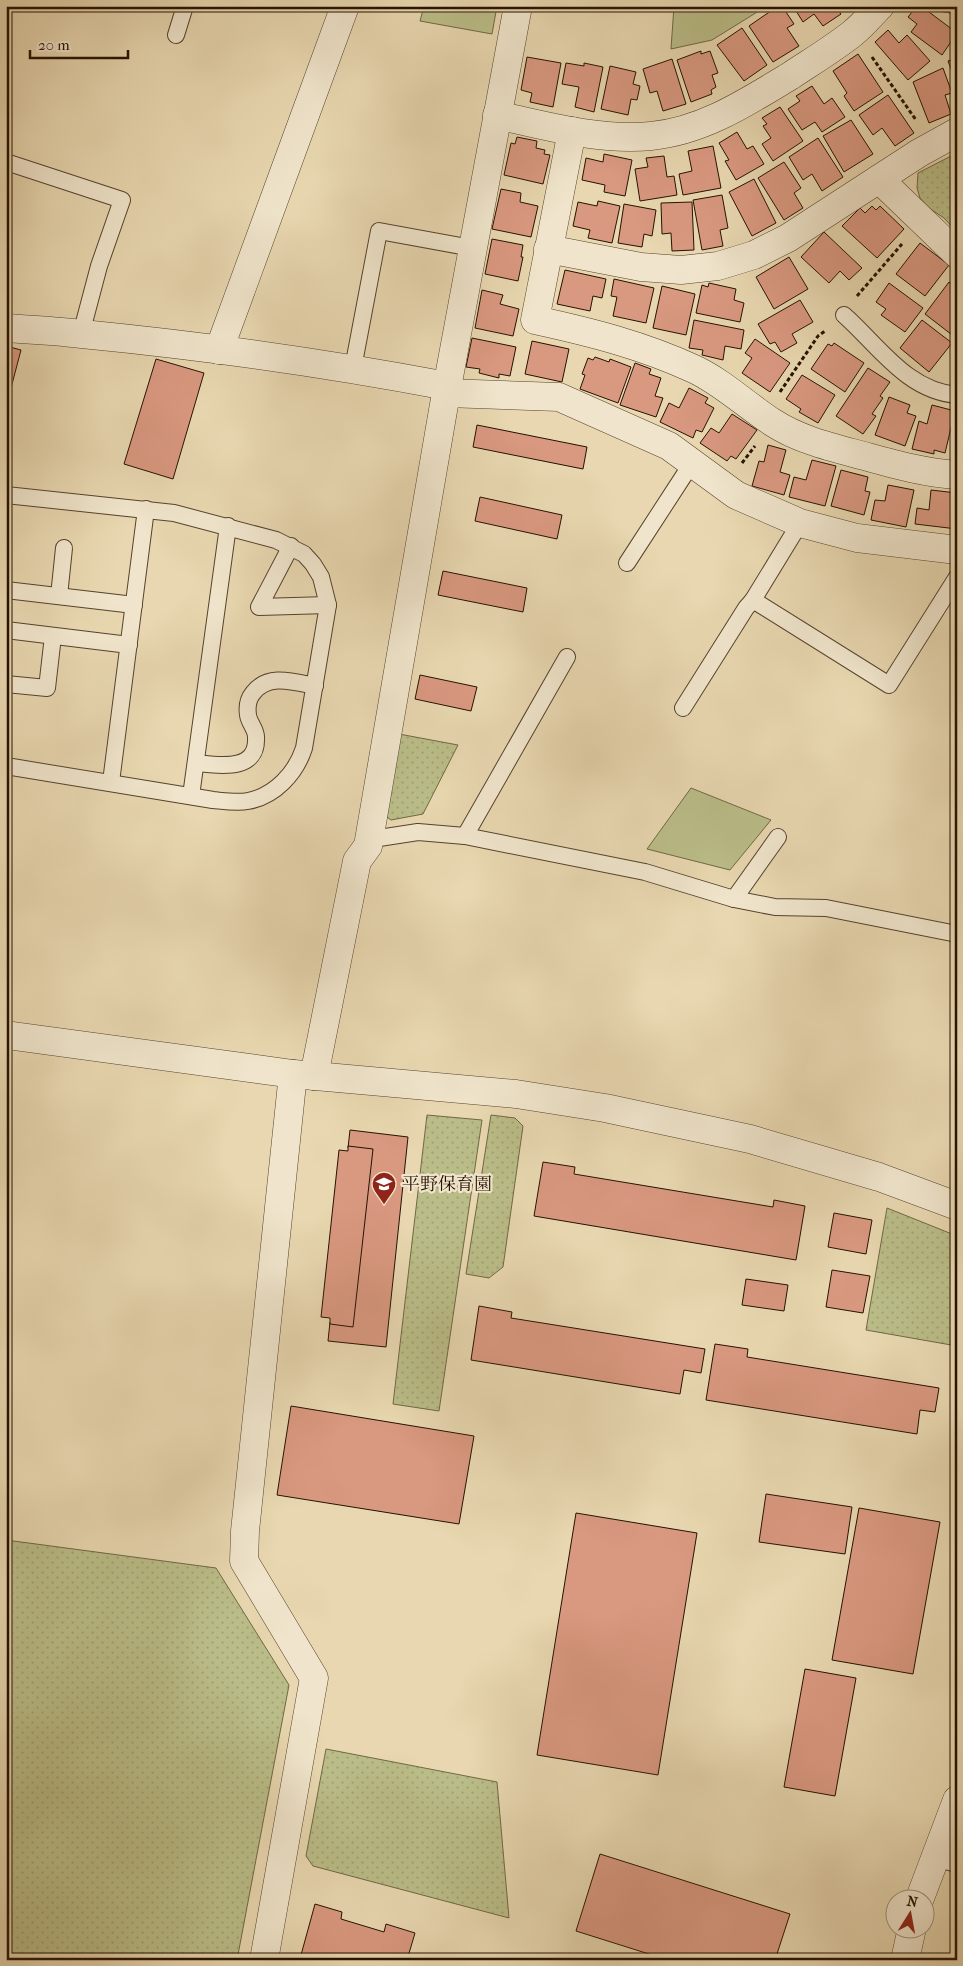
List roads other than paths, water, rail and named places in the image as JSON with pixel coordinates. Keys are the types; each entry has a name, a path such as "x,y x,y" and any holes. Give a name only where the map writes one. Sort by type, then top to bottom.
{"street":[{"path":"219,350 345,6"},
{"path":"264,1960 314,1678 244,1561 245,1531 304,1075 357,861 368,846 472,248 518,6"},
{"path":"497,115 572,131 617,137 652,136 686,129 717,118 747,102 825,54 854,32 880,6"},
{"path":"572,131 535,320 606,336 649,349 696,370 772,422 797,436 829,447 909,468 957,475"},
{"path":"548,250 641,267 680,270 718,266 754,255 788,238 879,179 957,132"},
{"path":"879,179 957,254"},
{"path":"6,328 81,334 353,368 447,389 559,398 669,446 724,488 800,523 857,538 957,550"},
{"path":"6,1035 304,1075 516,1094 605,1108 750,1139 879,1177 957,1206"},
{"path":"927,1888 945,1861 957,1800"},
{"path":"905,1960 910,1938"}],"lane":[{"path":"176,35 186,6"},
{"path":"6,162 122,200 99,266 81,334"},
{"path":"353,368 379,231 472,248"},
{"path":"844,315 897,368 924,387 957,395"},
{"path":"627,563 692,464"},
{"path":"6,495 174,513 276,540 304,554 313,564 321,577 328,605 304,748 299,763 292,774 264,796 248,801 231,802 6,766"},
{"path":"111,782 146,509"},
{"path":"683,708 800,523"},
{"path":"191,796 228,526"},
{"path":"291,546 258,607 328,605"},
{"path":"58,596 64,548"},
{"path":"753,600 889,685 957,577"},
{"path":"6,590 134,605"},
{"path":"6,630 128,645"},
{"path":"6,684 46,688 53,636"},
{"path":"465,836 567,657"},
{"path":"196,763 230,766 238,764 251,754 256,733 248,718 248,702 252,694 265,683 283,680 315,686"},
{"path":"368,846 379,838 418,832 465,836 645,872 734,899 775,907 826,908 957,934"},
{"path":"734,899 778,837"}],"place":[{"name":"平野保育園","path":"384,1205"}]}
